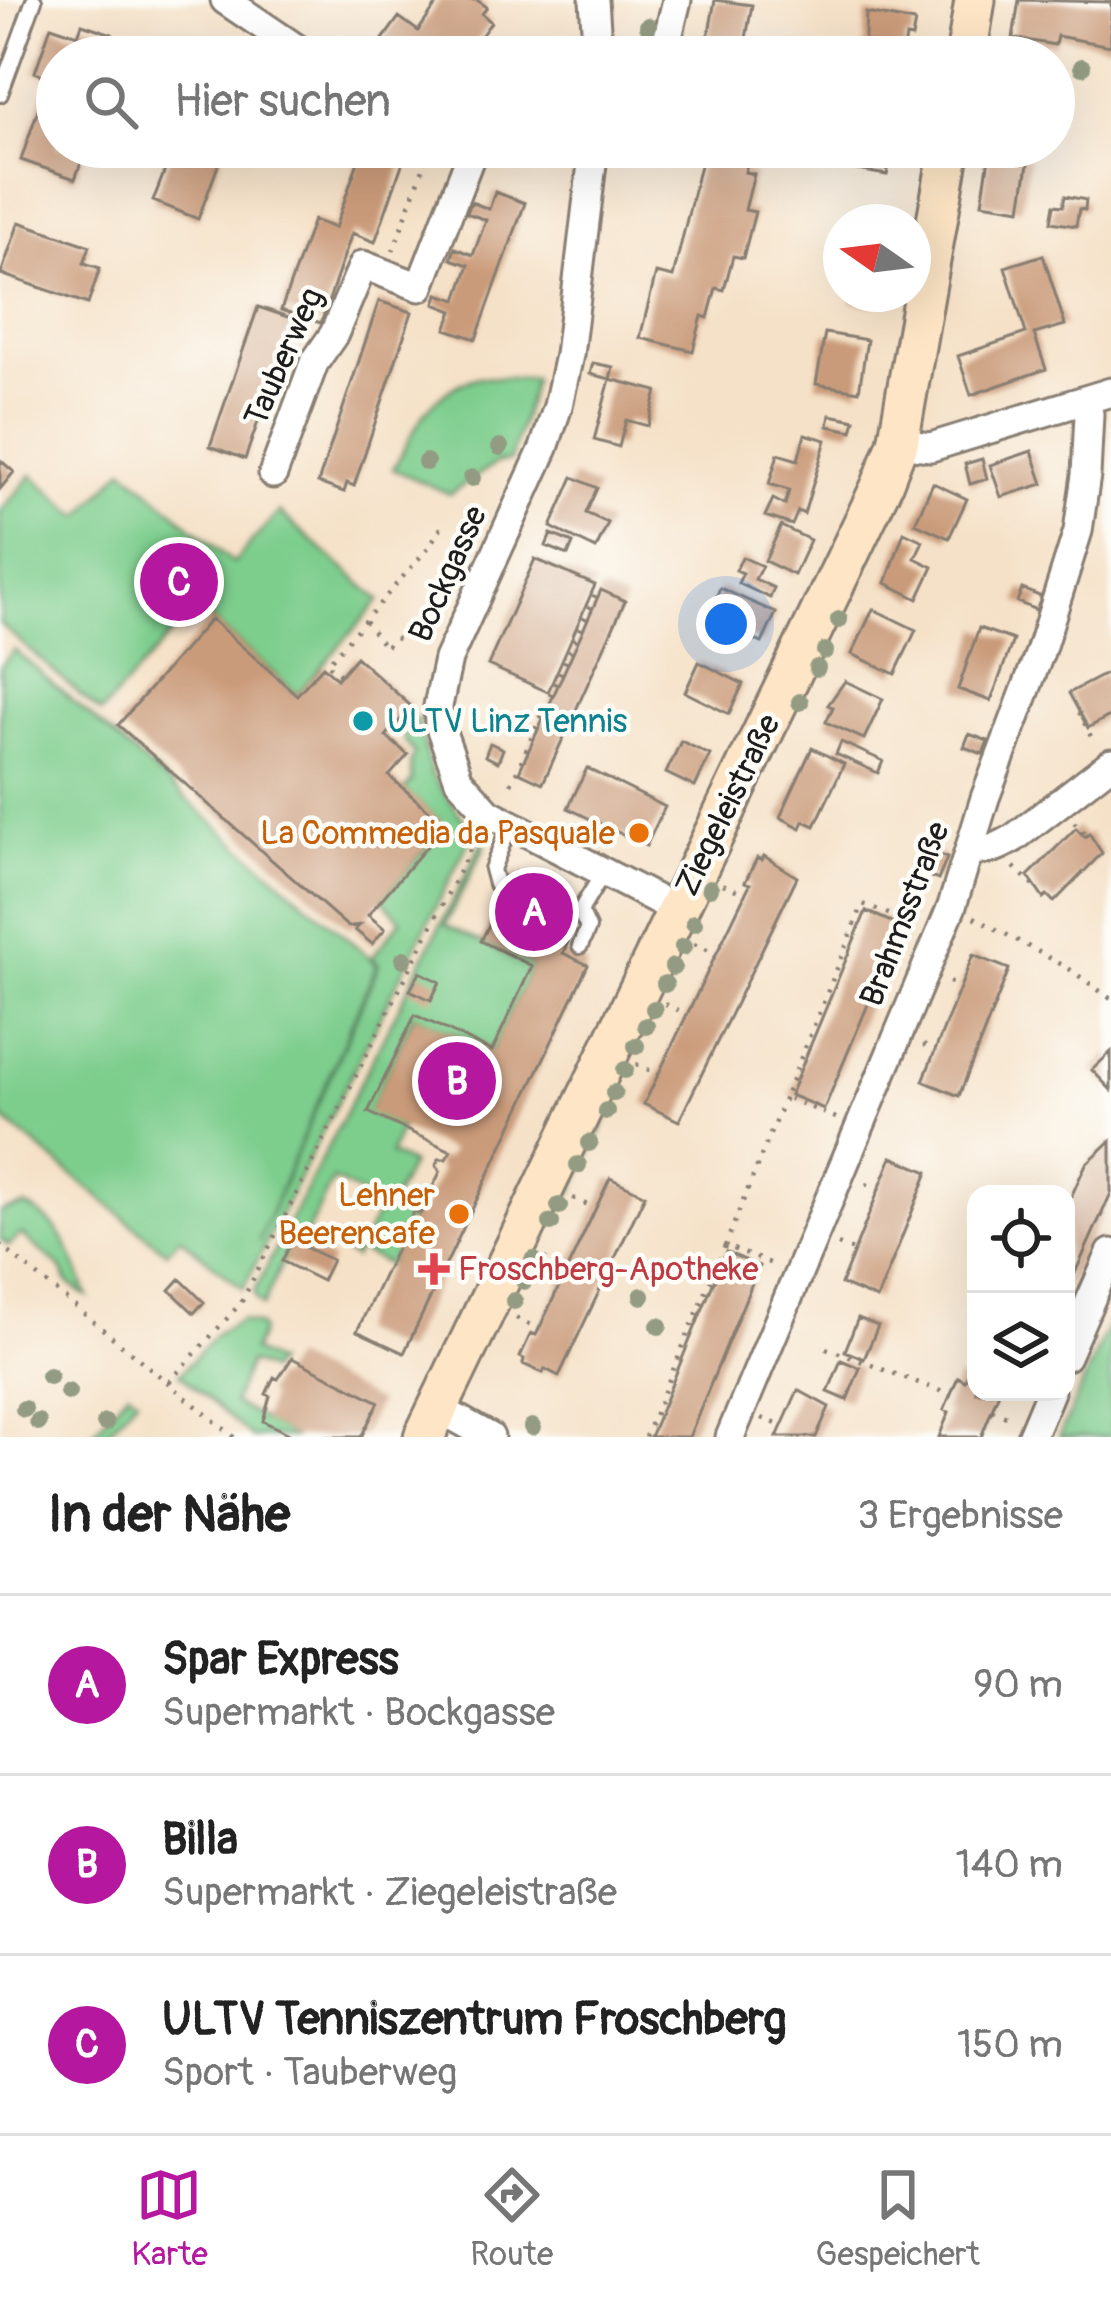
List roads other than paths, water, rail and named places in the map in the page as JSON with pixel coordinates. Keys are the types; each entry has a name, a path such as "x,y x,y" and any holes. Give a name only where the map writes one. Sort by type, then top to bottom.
{"street":[{"path":"225,0 277,36"},
{"path":"594,0 597,36"},
{"path":"668,36 676,0"},
{"path":"969,36 975,0"},
{"name":"Tauberweg","path":"273,474 314,363 334,334 363,266 421,287 466,168"},
{"name":"Bockgasse","path":"591,168 569,356 558,406 544,448 448,659 438,706 442,740 459,780 500,819 603,873 686,927"},
{"name":"Ziegeleistraße","path":"431,1423 686,927 881,487 898,443 946,168"},
{"path":"898,443 931,447 1098,396"},
{"name":"Brahmsstraße","path":"730,1437 952,906 1078,531 1098,396"},
{"path":"970,848 998,848 1014,838 1105,758"},
{"path":"1075,1335 1111,1253"},
{"path":"1026,1429 1044,1401"},
{"path":"431,1423 490,1437"}],"lane":[{"path":"0,94 34,0"},
{"path":"500,819 493,869 496,884 506,889"},
{"path":"580,911 603,873"},
{"path":"556,913 580,911"},
{"path":"580,911 588,928 580,946"}],"place":[{"name":"ULTV Tenniszentrum Froschberg","path":"179,582"},
{"name":"ULTV Linz Tennis","path":"363,721"},
{"name":"La Commedia da Pasquale","path":"639,833"},
{"name":"Spar Express","path":"534,912"},
{"name":"Billa","path":"457,1081"},
{"name":"Lehner Beerencafe","path":"459,1214"},
{"name":"Froschberg-Apotheke","path":"434,1269"}]}
